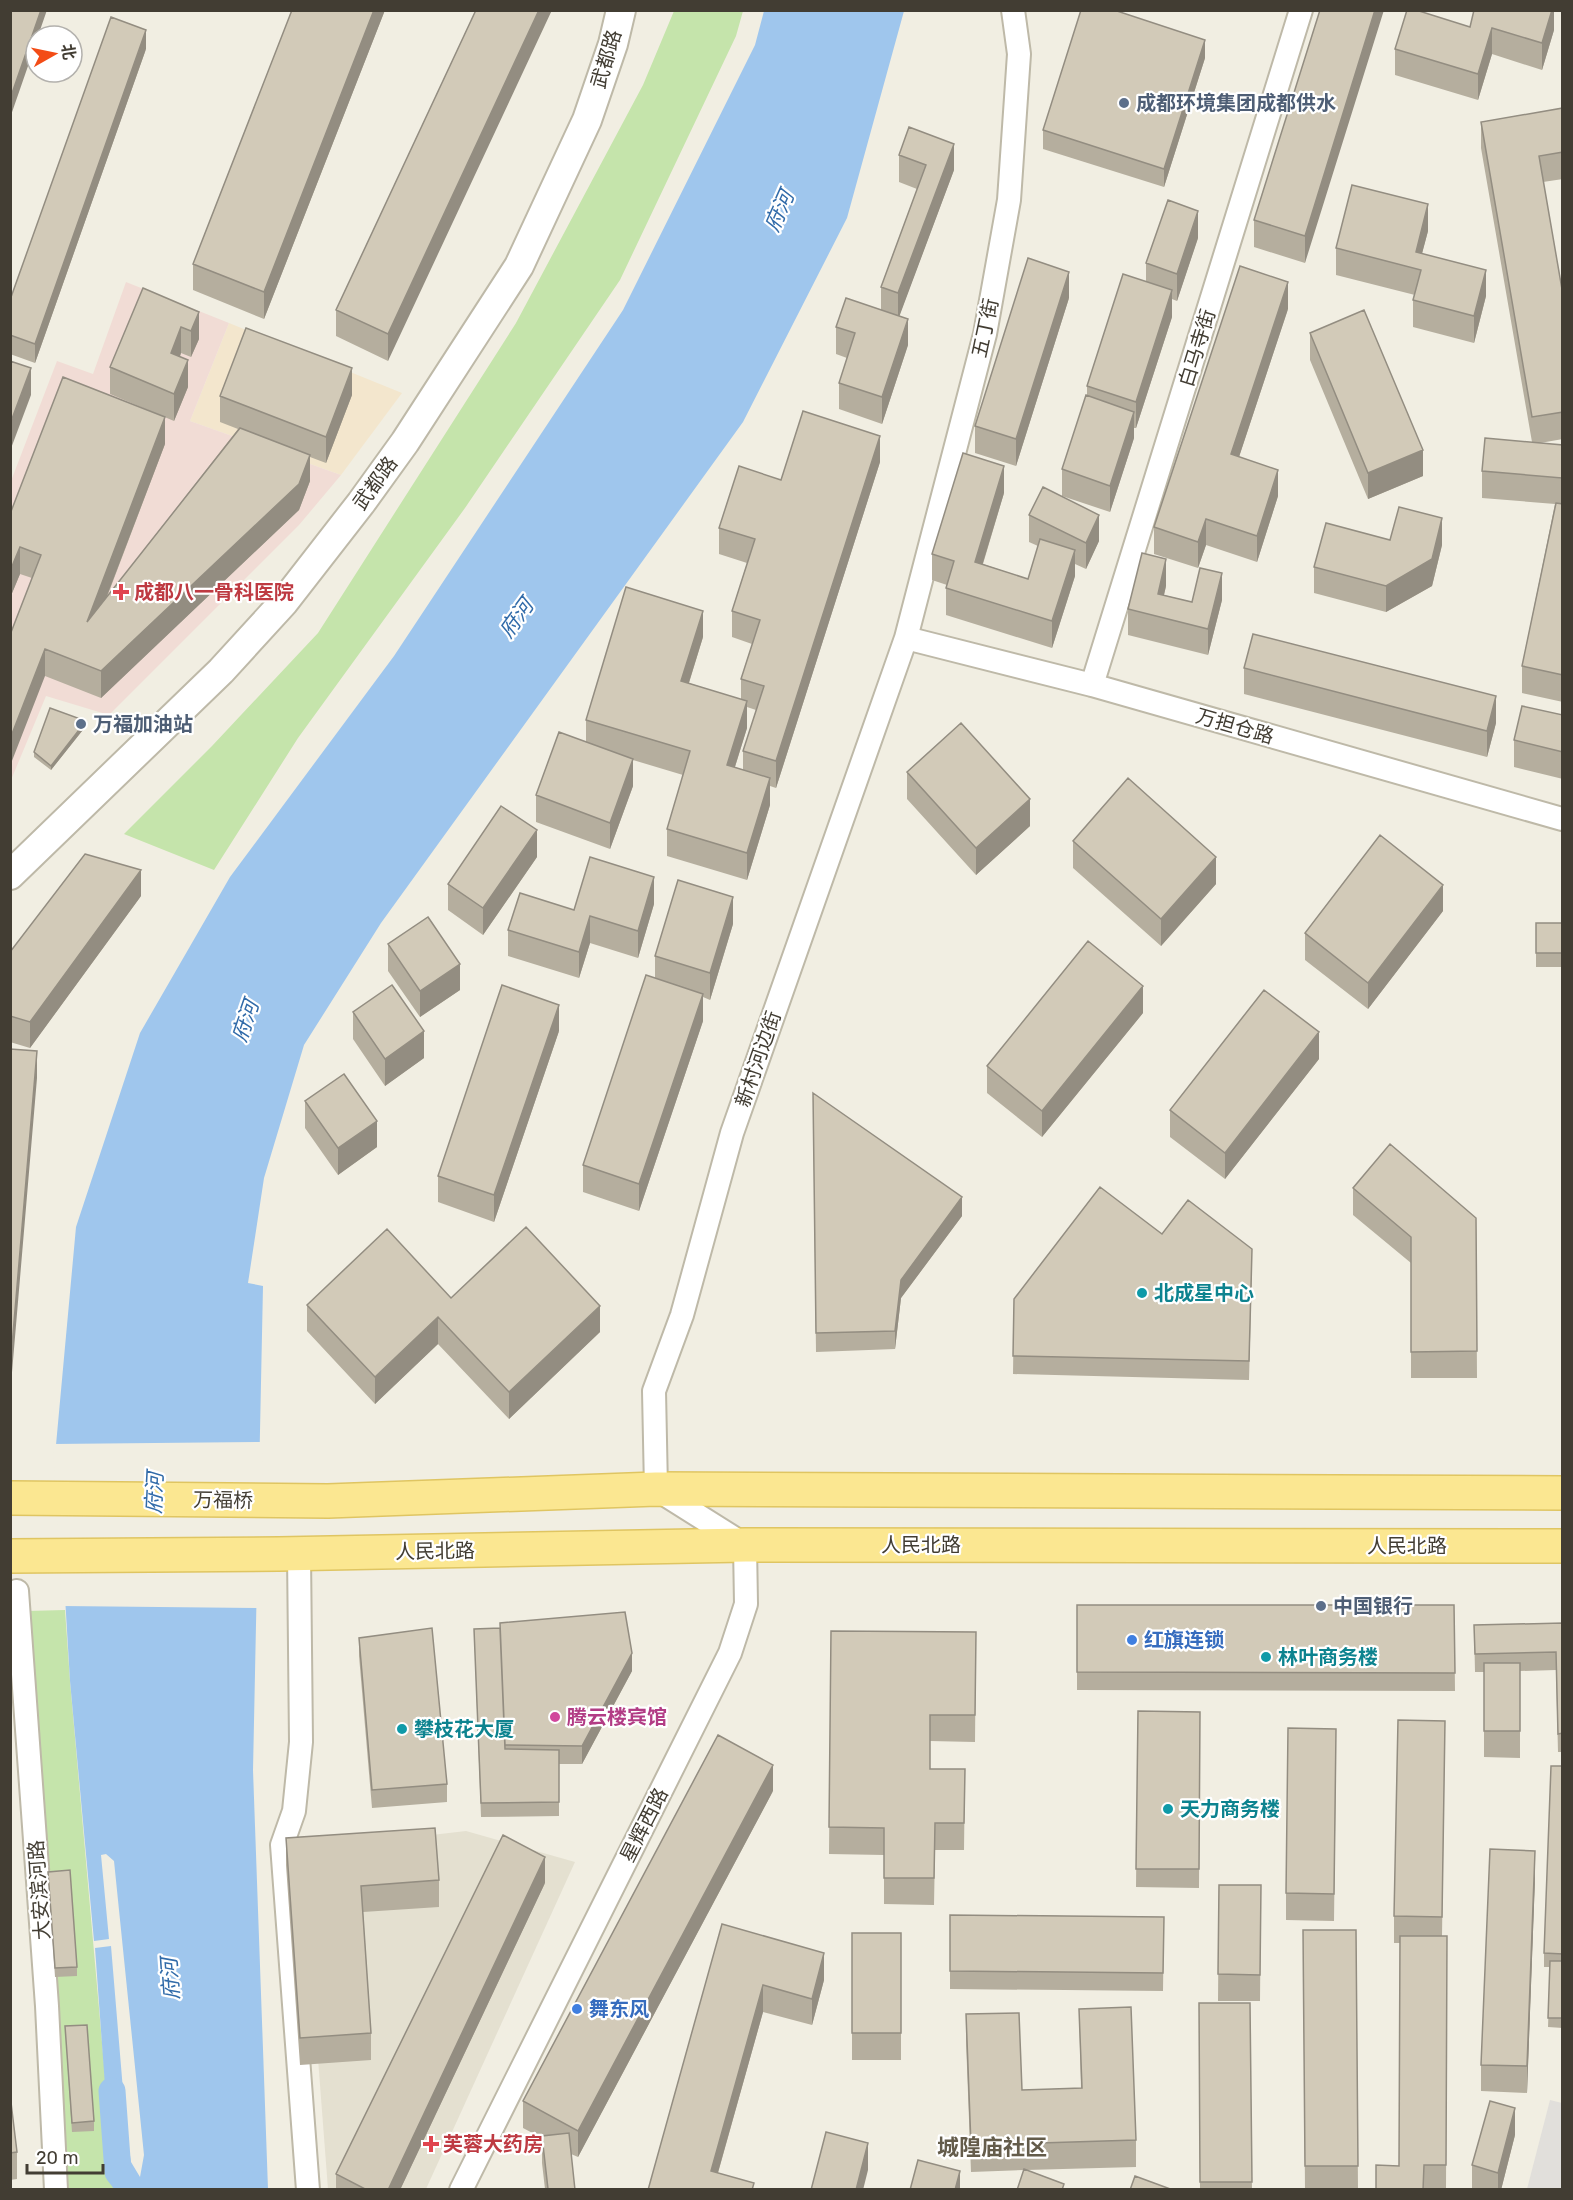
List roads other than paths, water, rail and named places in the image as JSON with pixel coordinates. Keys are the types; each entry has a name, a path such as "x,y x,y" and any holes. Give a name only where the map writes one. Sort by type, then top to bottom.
{"main road":[{"path":"656,1489 1563,1493"},
{"name":"万福桥","path":"10,1498 328,1501 656,1489"},
{"name":"人民北路","path":"289,1554 745,1545 1563,1546"},
{"path":"10,1556 289,1554"}],"street":[{"name":"武都路","path":"10,876 221,671 276,611 361,503 405,442 519,266 587,120 613,44 621,10"},
{"name":"五丁街","path":"906,638 985,334 1009,200 1019,54 1013,10"},
{"name":"白马寺街","path":"1092,685 1301,10"},
{"name":"万担仓路","path":"906,638 1092,685 1563,819"},
{"name":"新村河边街","path":"656,1489 654,1391 682,1316 732,1133 906,638"},
{"path":"656,1489 745,1545"},
{"name":"星辉西路","path":"461,2190 730,1653 746,1604 745,1545"},
{"path":"289,1554 301,1742 294,1811 282,1845 308,2190"},
{"name":"大安滨河路","path":"17,1591 47,2006 57,2190"}],"water":[{"name":"府河","path":"764,11 904,11 847,218 743,422 381,923 304,1045 264,1178 248,1283 263,1286 253,1770 268,2189 115,2189 109,2136 127,2136 131,2162 140,2177 144,2155 114,1861 106,1854 101,1855 109,1939 94,1941 70,1681 56,1445 76,1227 140,1033 230,877 394,656 623,310 755,45"},
{"path":"111,1946 126,2126 108,2127 95,1948"}],"waterway":[{"path":"112,2091 118,2172 132,2190"}],"place":[{"name":"成都环境集团成都供水","path":"1124,103"},
{"name":"成都八一骨科医院","path":"121,592"},
{"name":"万福加油站","path":"81,724"},
{"name":"北成星中心","path":"1142,1293"},
{"name":"中国银行","path":"1321,1606"},
{"name":"红旗连锁","path":"1132,1640"},
{"name":"林叶商务楼","path":"1266,1657"},
{"name":"腾云楼宾馆","path":"555,1717"},
{"name":"攀枝花大厦","path":"402,1729"},
{"name":"天力商务楼","path":"1168,1809"},
{"name":"舞东风","path":"577,2009"},
{"name":"芙蓉大药房","path":"431,2144"}],"district":[{"name":"城隍庙社区","path":"992,2147"}]}
